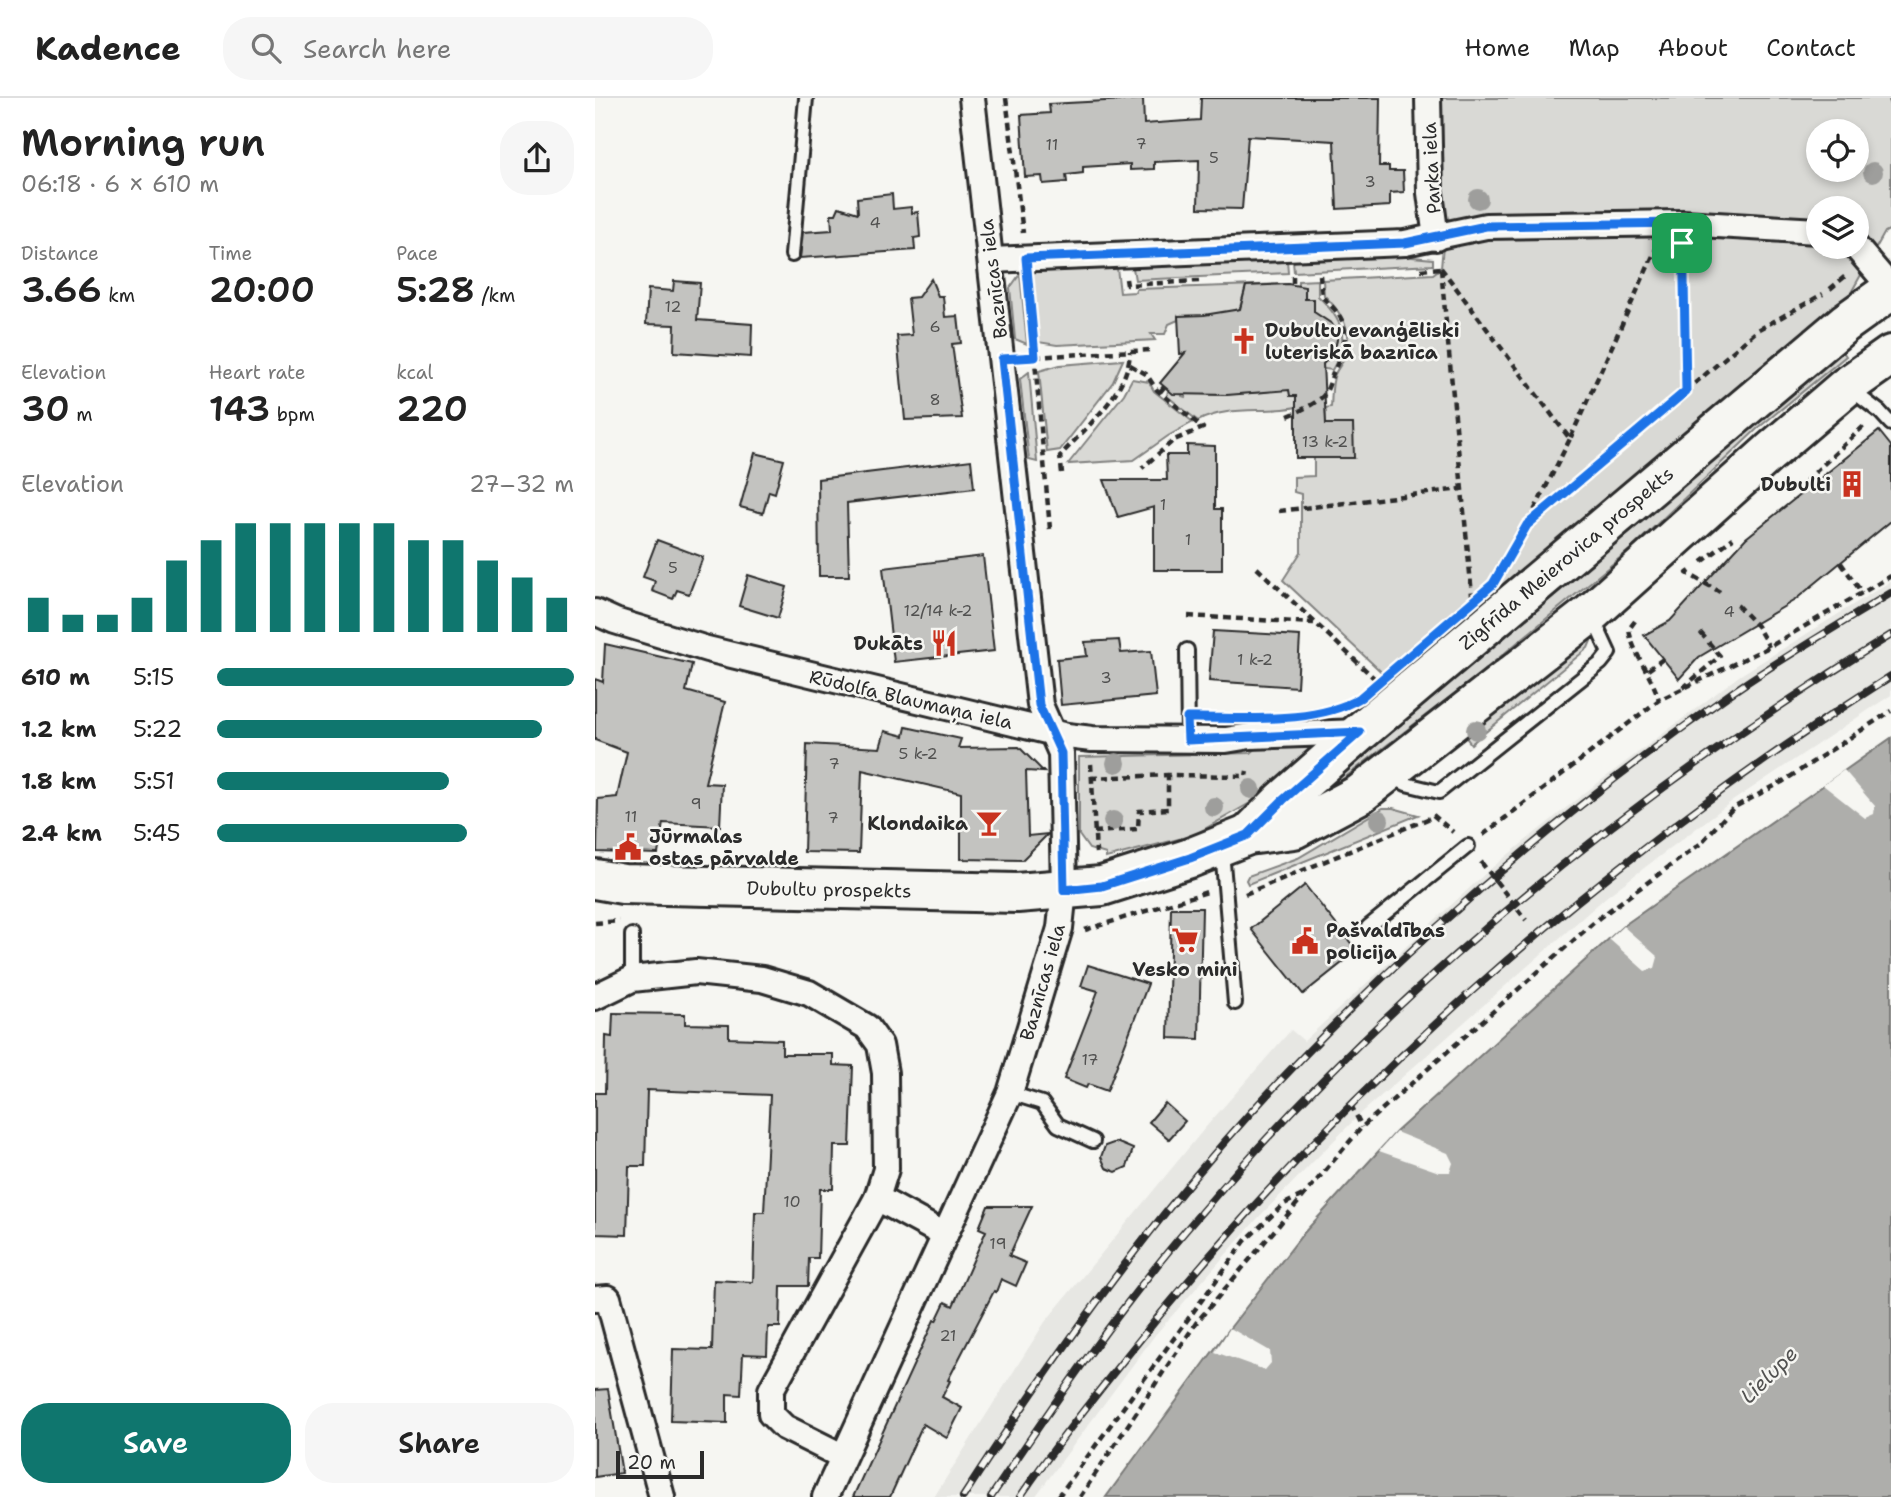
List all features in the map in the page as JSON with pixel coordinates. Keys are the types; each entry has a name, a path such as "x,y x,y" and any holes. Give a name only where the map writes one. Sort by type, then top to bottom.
{"main road":[{"name":"Zigfrīda Meierovica prospekts","path":"1235,841 1360,732 1846,323 1891,289"},
{"name":"Zigfrīda Meierovica prospekts","path":"1064,890 1102,886 1235,841 1294,829 1360,794 1590,614 1770,452 1847,386 1891,355"},
{"name":"Dubultu prospekts","path":"604,884 1003,892 1064,890"}],"street":[{"name":"Baznīcas iela","path":"825,1497 1010,1093 1059,928 1064,890 1061,753 1039,705 972,98"},
{"name":"Parka iela","path":"1428,98 1430,193 1436,237"},
{"path":"991,260 1405,243 1486,226 1673,223 1806,230"},
{"path":"1866,259 1891,289"},
{"name":"Rūdolfa Blaumaņa iela","path":"595,612 615,621 707,649 1052,732 1092,739 1188,740 1360,732"},
{"path":"595,997 632,979 696,972 762,979 809,993 867,1027 880,1045 885,1073 886,1169 877,1198 771,1391 771,1414 784,1427 842,1456"},
{"path":"877,1198 945,1235"},
{"path":"601,1298 661,1497"}],"lane":[{"path":"792,255 806,98"},
{"path":"1847,386 1891,424"},
{"path":"1187,650 1188,740"},
{"path":"1234,1003 1225,886 1235,841"},
{"path":"1368,927 1468,846"},
{"path":"632,935 632,979"},
{"path":"1010,1093 1042,1103 1058,1125 1093,1141"}],"path":[{"path":"1006,98 1026,258 1051,537"},
{"path":"1891,98 1891,105"},
{"path":"1673,223 1686,391"},
{"path":"1500,572 1570,439 1655,254 1673,223"},
{"path":"1479,597 1472,603 1441,268 1570,439"},
{"path":"1288,416 1309,407 1324,396 1343,356 1346,339 1342,321 1335,308 1322,297 1320,275"},
{"path":"1293,276 1293,284"},
{"path":"1527,525 1758,330 1809,302"},
{"path":"1002,359 1149,350"},
{"path":"1062,474 1060,456 1117,391 1130,365 1130,351"},
{"path":"1130,365 1146,374 1160,392 1203,428 1174,440 1142,468"},
{"path":"1160,392 1164,387"},
{"path":"1806,481 1880,412"},
{"path":"1279,512 1461,489"},
{"path":"1677,582 1733,538"},
{"path":"1841,563 1862,593"},
{"path":"1257,568 1380,683"},
{"path":"1687,573 1720,592"},
{"path":"1468,846 1659,700 1769,647 1891,576"},
{"path":"1737,605 1757,626 1769,647"},
{"path":"1188,616 1315,623"},
{"path":"1638,618 1629,629 1631,639 1648,670 1659,700"},
{"path":"1678,692 1720,656 1700,632"},
{"path":"1648,670 1663,659"},
{"path":"1080,1497 1196,1323 1362,1127 1599,918 1700,844 1734,808 1782,782 1891,711"},
{"path":"1092,739 1094,835 1138,830 1139,811 1168,809 1168,775"},
{"path":"1091,778 1246,776 1247,771"},
{"path":"1225,886 1245,894 1435,816"},
{"path":"1351,1105 1362,1127"},
{"path":"1058,1497 1245,1241 1284,1204 1305,1194"}],"shaded area":[{"path":"1438,98 1891,98 1891,229 1885,232 1848,298 1467,621 1390,680 1283,580 1301,552 1301,494 1294,492 1294,477 1314,476 1314,458 1354,458 1326,424 1325,408 1331,407 1332,386 1336,371 1345,357 1348,337 1347,329 1336,308 1324,295 1323,280 1433,274 1441,268 1443,246"},
{"path":"1391,255 1433,259 1433,265 1294,272 1293,261"},
{"path":"1287,260 1288,273 1135,280 1133,268"},
{"path":"1117,268 1120,293 1135,292 1136,289 1288,284 1246,286 1237,318 1181,320 1178,316 1178,320 1169,324 1165,334 1151,334 1155,340 1057,345 1038,342 1032,272"},
{"path":"1020,274 1027,344 1015,339 1010,288"},
{"path":"1318,280 1318,296 1334,314 1342,331 1341,349 1332,370 1318,368 1334,353 1338,335 1314,318 1314,299 1305,299 1305,287 1298,287 1298,281"},
{"path":"1841,349 1846,356 1757,429 1633,547 1477,676 1339,782 1334,781 1333,778"},
{"path":"1123,360 1113,382 1060,450 1047,452 1039,371 1060,365"},
{"path":"1029,372 1037,462 1029,460 1020,379"},
{"path":"1132,379 1149,382 1154,391 1193,422 1134,460 1068,464 1124,394"},
{"path":"1181,384 1182,396 1185,397 1186,393 1216,395 1265,392 1289,386 1308,395 1308,404 1280,409 1224,412 1198,421 1167,396 1168,390"},
{"path":"1891,581 1891,695 1731,802 1606,897 1357,1117 1258,1218 1155,1335 1035,1497 934,1497 1045,1322 1205,1128 1291,1030 1304,1041 1488,871 1582,795 1739,676"},
{"path":"1588,637 1591,641 1588,648 1471,744 1462,732"},
{"path":"1258,747 1315,748 1257,799 1194,835 1106,858 1106,854 1089,849 1079,835 1079,757 1251,753"},
{"path":"1383,808 1418,815 1248,884 1248,876 1298,858"}],"water":[{"name":"Lielupe","path":"1891,738 1891,1497 1106,1497 1302,1235 1396,1132 1623,926"}],"pier":[{"path":"1844,770 1875,806 1874,814 1865,818 1823,785"},
{"path":"1623,926 1658,957 1655,968 1645,971 1609,939"},
{"path":"1396,1132 1448,1153 1453,1163 1450,1172 1439,1172 1379,1151"},
{"path":"1230,1328 1270,1351 1271,1363 1265,1370 1215,1352"}],"building":[{"path":"1201,98 1380,98 1379,166 1389,166 1389,171 1403,171 1404,192 1390,193 1390,206 1337,209 1334,141 1248,136 1242,209 1198,208 1199,160 1154,162 1154,169 1130,170 1130,164 1083,167 1083,173 1066,175 1067,182 1043,184 1042,176 1025,177 1021,115 1050,113 1049,104 1143,99 1144,124 1200,120"},
{"path":"892,194 893,209 911,207 912,213 918,212 920,237 914,238 915,250 800,258 803,232 832,230 831,214 836,214 839,207 858,213 857,198"},
{"path":"931,279 938,296 943,296 945,317 958,316 961,343 952,344 962,418 905,420 897,336 912,335 908,298 918,297"},
{"path":"674,281 700,283 697,320 752,324 751,357 674,352 675,325 646,324 648,289 673,291"},
{"name":"Dubultu evanģēliski luteriskā baznīca","path":"1288,284 1305,287 1305,299 1314,299 1314,312 1332,324 1338,335 1334,353 1323,364 1326,424 1353,424 1354,458 1296,458 1296,396 1290,396 1289,390 1227,395 1173,394 1160,383 1185,353 1180,354 1178,316 1240,309 1246,286"},
{"name":"Dubulti","path":"1879,431 1891,446 1891,521 1795,600 1699,657 1679,679 1644,635 1670,621 1746,538"},
{"path":"1187,445 1215,446 1215,509 1222,509 1222,570 1154,570 1154,507 1118,517 1104,480 1167,480 1166,455 1187,455"},
{"path":"755,453 784,460 775,493 769,491 763,513 740,507"},
{"path":"971,460 974,488 847,503 849,576 819,576 818,479"},
{"path":"657,540 703,557 689,594 677,590 673,599 652,591 655,581 643,577"},
{"path":"983,556 994,651 894,662 883,568"},
{"path":"748,575 787,587 778,618 739,606"},
{"path":"1213,631 1300,636 1297,687 1209,681"},
{"path":"1119,640 1121,653 1151,651 1156,696 1061,705 1057,659 1087,656 1085,642"},
{"path":"605,644 692,664 686,691 725,702 705,783 722,784 720,826 663,823 658,854 597,852 598,799 617,797 627,752 595,740 595,679 603,682"},
{"path":"906,727 961,739 958,748 1019,747 1044,772 1026,771 1028,836 1048,834 1022,860 961,859 961,793 862,770 859,853 804,852 807,744 880,748 885,731 904,736"},
{"name":"Pašvaldības policija","path":"1305,885 1357,951 1303,994 1251,929"},
{"path":"1171,908 1202,908 1199,1039 1168,1038"},
{"path":"1088,965 1148,984 1107,1091 1088,1084 1086,1088 1064,1079 1098,991 1081,986"},
{"path":"613,1013 685,1014 685,1024 729,1025 729,1038 782,1040 782,1054 833,1054 833,1065 853,1066 850,1146 834,1146 833,1189 820,1189 818,1258 809,1258 808,1286 781,1286 780,1327 768,1327 767,1355 743,1354 741,1395 727,1394 727,1423 671,1421 673,1349 712,1350 714,1280 753,1282 755,1212 764,1212 770,1095 647,1090 645,1166 629,1166 627,1235 595,1234 595,1093 605,1093 606,1036 612,1037"},
{"path":"1165,1103 1185,1121 1169,1139 1149,1122"},
{"path":"1116,1142 1133,1149 1127,1167 1116,1172 1106,1168 1101,1157 1105,1146"},
{"path":"988,1206 1032,1206 1009,1256 1026,1263 1016,1286 1001,1279 948,1380 950,1381 942,1397 962,1408 947,1438 923,1424 890,1497 853,1497 934,1320 936,1321 945,1302 953,1306 986,1231 979,1228"},
{"path":"608,1389 622,1473 595,1477 595,1390"}],"railway":[{"path":"963,1497 1062,1350 1169,1208 1229,1137 1361,998 1505,868 1655,748 1730,694 1891,593"},
{"path":"991,1497 1139,1288 1269,1136 1349,1054 1432,976 1608,829 1700,761 1891,635"},
{"path":"1020,1497 1096,1395 1205,1262 1291,1166 1382,1074 1477,986 1576,903 1678,823 1783,747 1891,676"}],"place":[{"name":"Dubultu evanģēliski luteriskā baznīca","path":"1244,341"},
{"name":"Dubulti","path":"1852,484"},
{"name":"Dukāts","path":"944,643"},
{"name":"Klondaika","path":"989,823"},
{"name":"Jūrmalas ostas pārvalde","path":"628,847"},
{"name":"Vesko mini","path":"1185,940"},
{"name":"Pašvaldības policija","path":"1305,941"}],"route":[{"path":"1683,223 1682,243 1686,391 1527,525 1493,584 1360,698 1343,708 1310,716 1187,718 1188,740 1360,732 1248,835 1190,858 1102,886 1064,890 1061,753 1039,705 1002,359 1035,357 1026,258 1405,243 1486,226 1683,223"}]}
